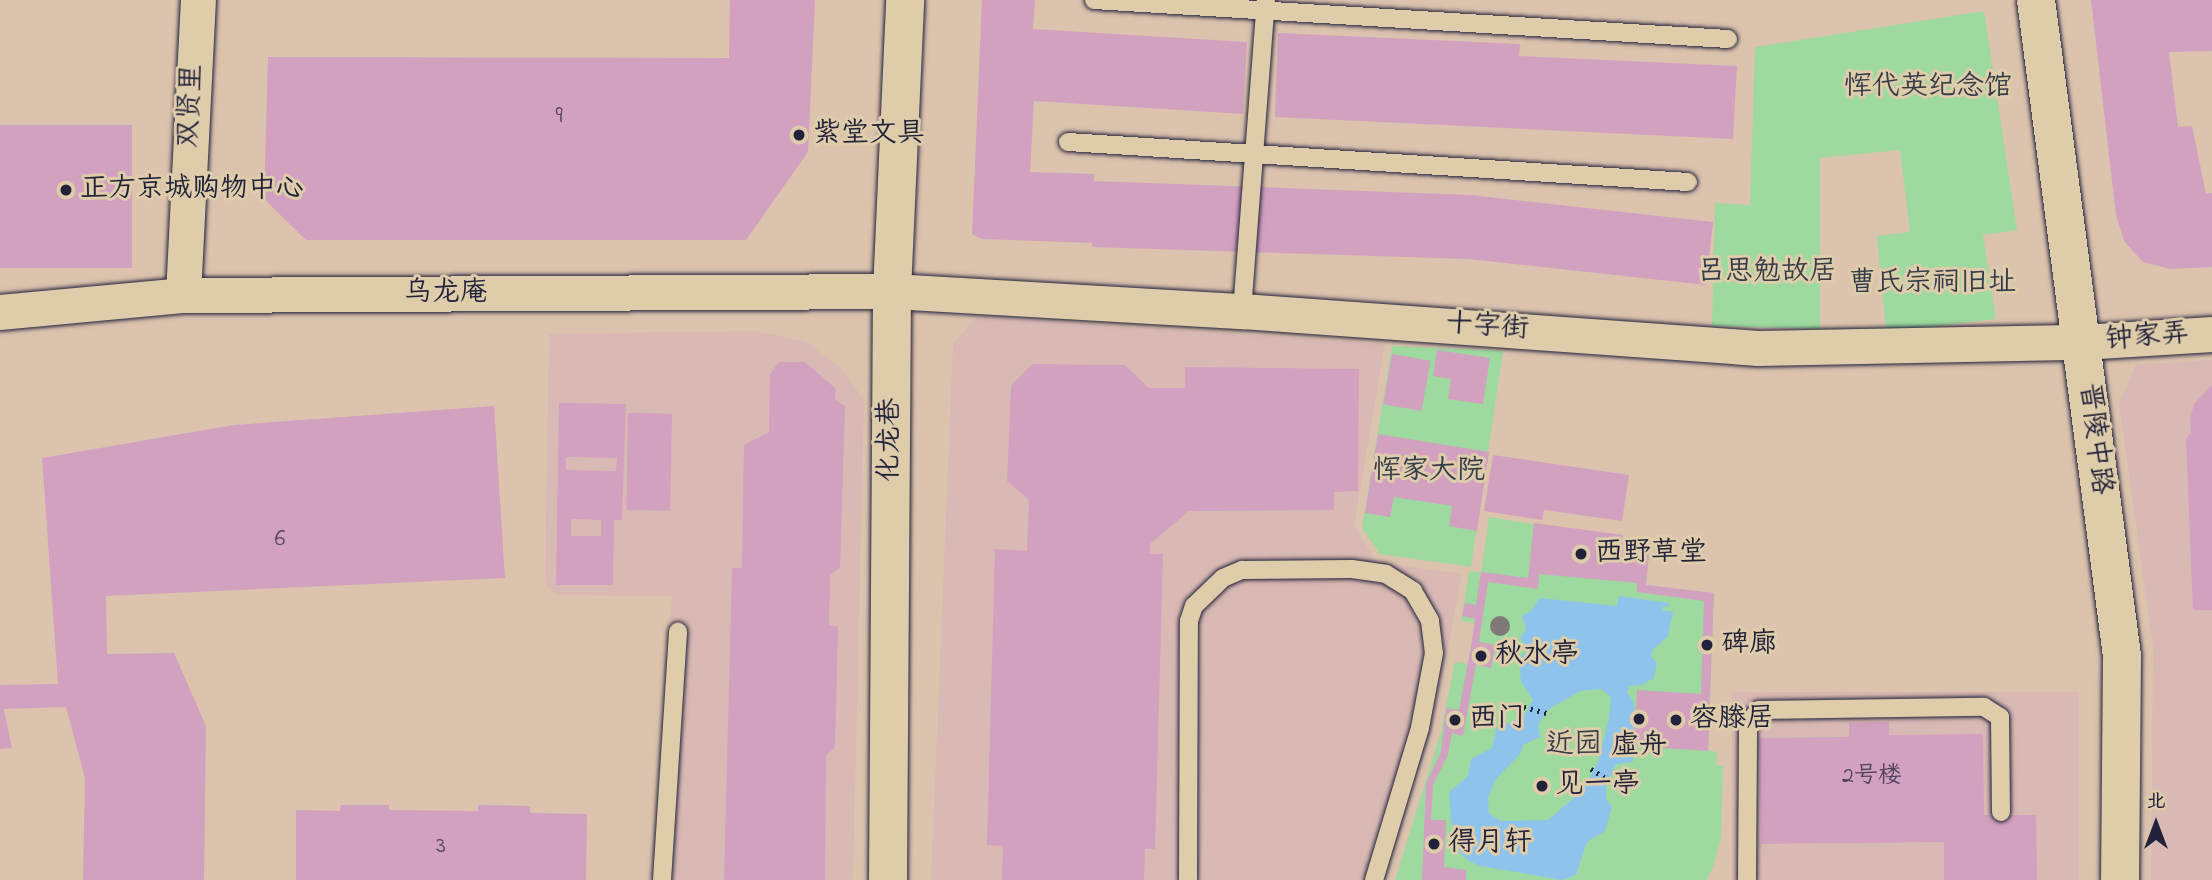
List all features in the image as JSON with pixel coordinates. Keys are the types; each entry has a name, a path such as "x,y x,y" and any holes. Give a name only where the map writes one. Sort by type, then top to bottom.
{"main road":[{"name":"化龙巷","path":"888,880 892,291 905,0"},
{"name":"晋陵中路","path":"2036,0 2122,656 2120,880"}],"street":[{"name":"双贤里","path":"183,295 198,0"},
{"name":"乌龙庵","path":"0,312 183,295 892,291"},
{"name":"十字街","path":"892,291 1242,311 1758,348 2082,342"},
{"name":"钟家弄","path":"2082,342 2212,334"}],"lane":[{"path":"1094,0 1265,6 1728,39"},
{"path":"1242,311 1265,6"},
{"path":"1068,142 1688,182"},
{"path":"1188,880 1189,621 1194,606 1223,579 1242,570 1352,569 1386,573 1413,591 1430,621 1434,653 1420,729 1374,880"},
{"path":"662,880 678,632"},
{"path":"1747,880 1748,723 1759,710 1984,707 2000,717 2001,812"}],"path":[{"path":"1524,707 1551,714"},
{"path":"1591,769 1612,782"}],"shaded area":[{"path":"977,316 1385,344 1354,526 1377,562 1462,574 1433,727 1384,880 931,880 953,344"},
{"path":"756,331 806,342 843,370 864,400 853,880 654,880 672,596 557,595 548,588 545,577 549,334"},
{"path":"2212,360 2212,880 2151,880 2153,646 2119,404 2136,365"},
{"path":"1732,692 2079,692 2079,880 1732,880"}],"green space":[{"path":"1984,11 2017,230 1983,235 1996,319 1886,332 1877,236 1910,232 1900,150 1820,158 1820,329 1712,326 1715,203 1750,205 1755,47"},
{"name":"恽家大院","path":"1392,346 1503,351 1471,567 1380,554 1362,528"},
{"name":"近园","path":"1489,517 1623,535 1623,539 1650,543 1646,585 1714,593 1708,750 1717,752 1716,765 1723,766 1721,838 1712,870 1706,880 1395,880 1441,732 1455,662 1468,664 1475,623 1462,621 1462,616 1469,571 1481,572"}],"water":[{"path":"1619,596 1669,603 1668,607 1663,606 1662,610 1673,612 1668,636 1653,650 1651,656 1657,663 1654,678 1641,685 1629,686 1627,692 1634,703 1633,762 1616,764 1606,786 1606,799 1612,807 1605,831 1587,842 1576,875 1562,880 1480,866 1469,861 1460,853 1451,820 1449,792 1468,776 1471,759 1492,748 1497,727 1523,717 1533,700 1521,682 1519,657 1529,650 1520,638 1526,629 1522,616 1531,611 1540,598 1617,606","holes":["1601,689 1610,696 1608,723 1598,762 1583,790 1548,820 1500,821 1489,813 1488,798 1496,779 1521,753 1523,745 1540,737 1538,725 1549,709 1580,691"]}],"building":[{"path":"730,0 815,0 808,152 746,240 306,240 264,199 268,57 729,58"},
{"path":"982,0 1035,0 1033,29 1247,42 1243,114 1034,101 1030,172 1094,174 1094,181 1471,195 1713,222 1706,285 1468,259 1092,247 1092,243 982,239 972,234"},
{"path":"2091,0 2212,0 2212,51 2169,52 2178,127 2192,126 2206,194 2212,193 2212,267 2170,269 2143,262 2124,241 2116,215"},
{"path":"1278,33 1520,44 1519,56 1737,66 1733,139 1275,117"},
{"name":"正方京城购物中心","path":"0,125 132,125 132,268 0,268"},
{"path":"1437,350 1490,358 1483,404 1448,399 1451,379 1433,376"},
{"path":"1392,354 1430,361 1422,411 1383,404"},
{"path":"779,362 805,362 836,389 835,400 845,406 840,567 830,575 829,626 838,626 835,747 826,756 825,880 724,880 732,568 742,568 744,445 769,432 770,374"},
{"path":"1032,364 1125,365 1149,388 1185,388 1185,367 1359,369 1358,491 1334,492 1334,510 1189,511 1150,544 1149,554 1163,554 1155,849 1145,849 1144,880 1002,880 1003,846 987,845 995,549 1027,551 1029,500 1007,481 1011,386"},
{"path":"2212,385 2212,610 2193,610 2186,438 2191,433 2190,419 2194,404"},
{"path":"559,403 626,404 622,520 614,520 613,585 556,585","holes":["566,457 617,458 616,471 566,470","571,519 601,520 601,536 571,536"]},
{"path":"494,406 505,578 106,596 107,654 174,653 206,726 204,880 83,880 85,778 66,707 4,709 12,748 0,749 0,685 58,684 42,458 234,425"},
{"path":"628,413 672,414 670,511 626,510"},
{"path":"1378,434 1489,452 1477,531 1449,526 1452,506 1394,497 1390,517 1365,513"},
{"path":"1493,455 1629,475 1622,521 1544,510 1542,520 1484,511"},
{"path":"1534,523 1623,535 1622,539 1650,543 1646,585 1714,593 1708,751 1633,746 1637,690 1701,694 1704,601 1637,592 1637,583 1539,574 1538,589 1488,582 1479,642 1495,645 1491,668 1476,665 1463,736 1452,733 1448,755 1433,785 1431,820 1446,820 1444,867 1466,870 1466,880 1422,880 1426,784 1441,752 1446,708 1459,710 1472,641 1475,619 1462,616 1465,603 1476,605 1481,572 1528,578"},
{"path":"1889,722 1889,735 1983,734 1984,815 2036,815 2037,880 1944,880 1944,842 1761,844 1759,738 1849,737 1849,723"},
{"name":"见一亭","path":"1544,779 1550,785 1547,792 1539,794 1533,787 1537,780"},
{"path":"341,805 389,805 389,810 478,811 478,805 530,806 530,813 587,814 586,880 296,880 296,810 340,811"}],"place":[{"name":"紫堂文具","path":"799,135"},
{"name":"正方京城购物中心","path":"66,190"},
{"name":"西野草堂","path":"1581,554"},
{"name":"碑廊","path":"1707,645"},
{"name":"秋水亭","path":"1481,656"},
{"name":"虚舟","path":"1639,719"},
{"name":"西门","path":"1455,720"},
{"name":"容滕居","path":"1676,720"},
{"name":"见一亭","path":"1542,786"},
{"name":"得月轩","path":"1434,844"}],"park label":[{"name":"恽代英纪念馆","path":"1928,88"},
{"name":"吕思勉故居","path":"1767,273"},
{"name":"曹氏宗祠旧址","path":"1932,284"}]}
